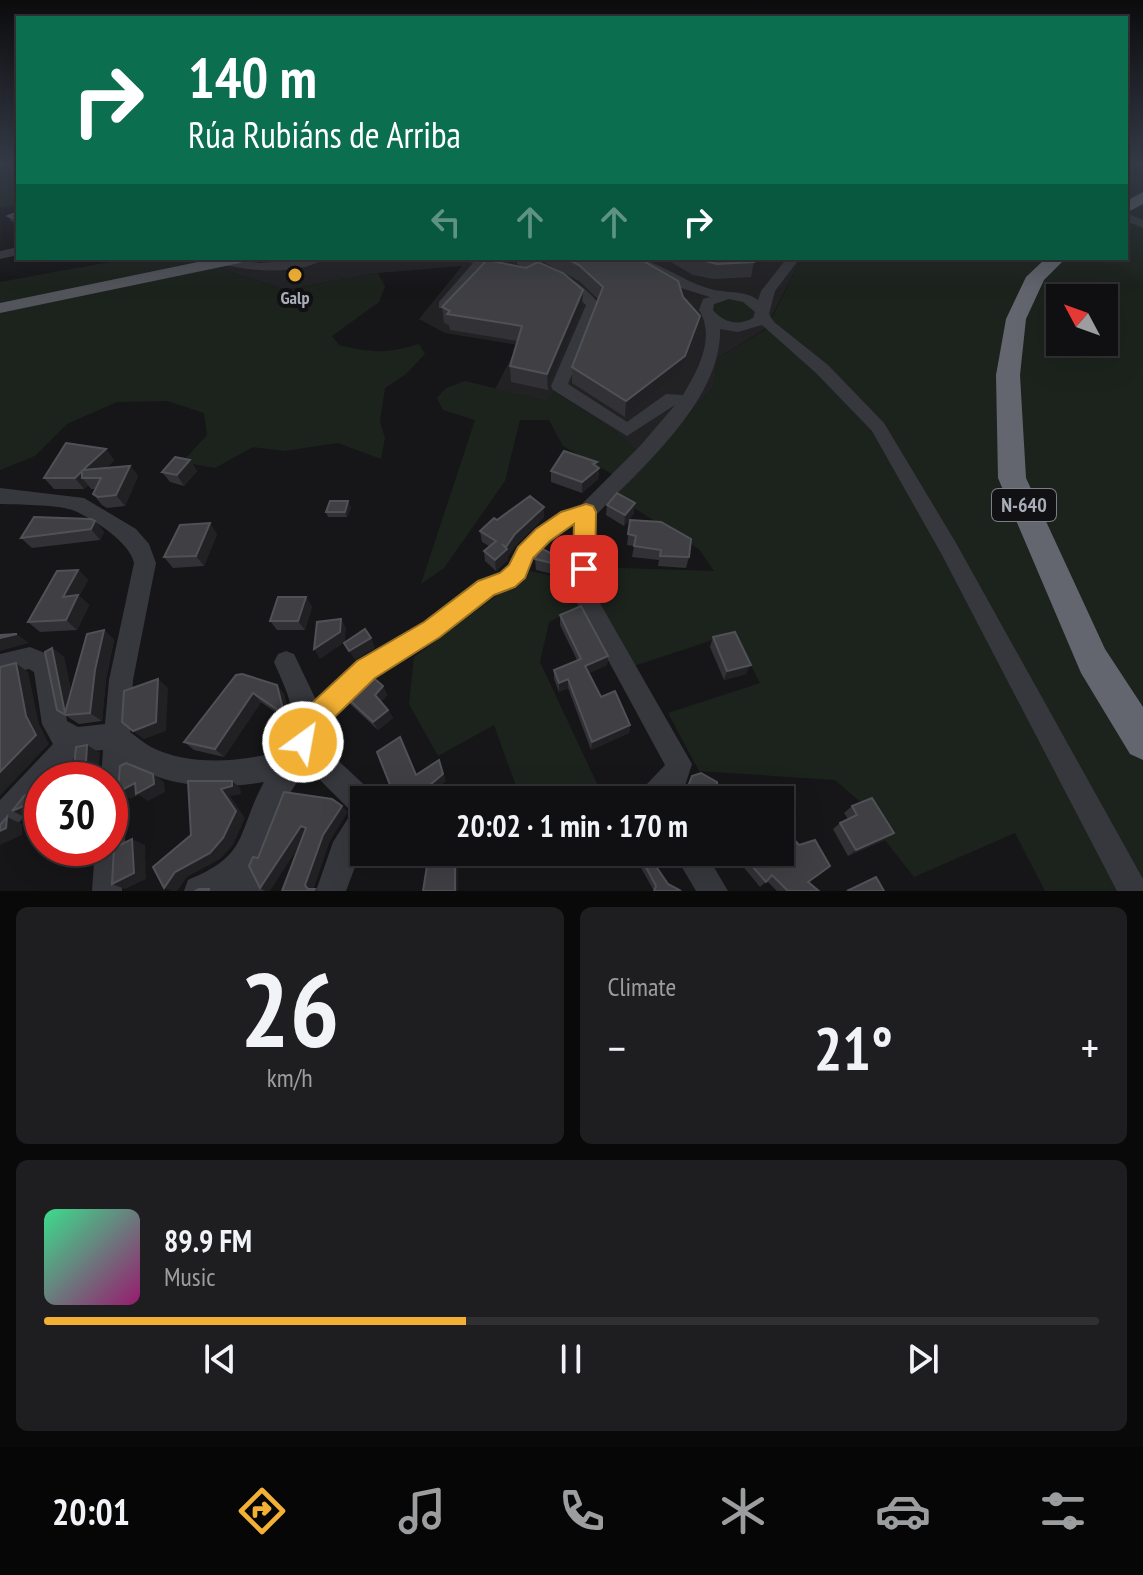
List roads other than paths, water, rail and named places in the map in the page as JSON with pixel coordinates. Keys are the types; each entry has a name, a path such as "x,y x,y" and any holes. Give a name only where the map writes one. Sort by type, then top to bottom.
{"highway":[{"name":"N-640","path":"1055,260 1036,277 1016,319 1008,375 1012,478 1093,661 1143,741"}],"main road":[{"path":"0,306 222,260"}],"street":[{"path":"1134,206 1143,224"},
{"path":"229,260 243,267 273,267 309,260"},
{"path":"442,307 473,274 480,260"},
{"path":"484,260 529,276"},
{"path":"524,260 570,280 593,305 559,386 627,430 672,398 689,403"},
{"path":"638,260 676,282 709,315 800,351"},
{"path":"308,724 366,670 432,629 486,588 507,580 517,571 525,553 543,535 568,517 586,512 655,443 689,403 714,341 708,302 752,292 792,260"},
{"path":"705,364 736,328 755,324 762,313 768,291 780,272"},
{"path":"676,282 754,303 878,427 949,549 1133,891"},
{"path":"0,496 77,503 129,535 142,550 145,563 121,680 114,762"},
{"path":"586,512 586,599 679,764 674,779 666,786"},
{"path":"1,665 30,658 44,664 57,729 68,739 115,738 147,759 174,768 251,773 297,759 319,760 350,790"},
{"path":"199,891 230,879 244,882 247,862 273,790 297,759 308,724 304,699 286,662"},
{"path":"0,824 19,797 62,755 68,739"},
{"path":"331,891 350,838"},
{"path":"107,891 109,866"},
{"path":"697,866 713,891"}],"place":[{"name":"Galp","path":"295,275"}]}
